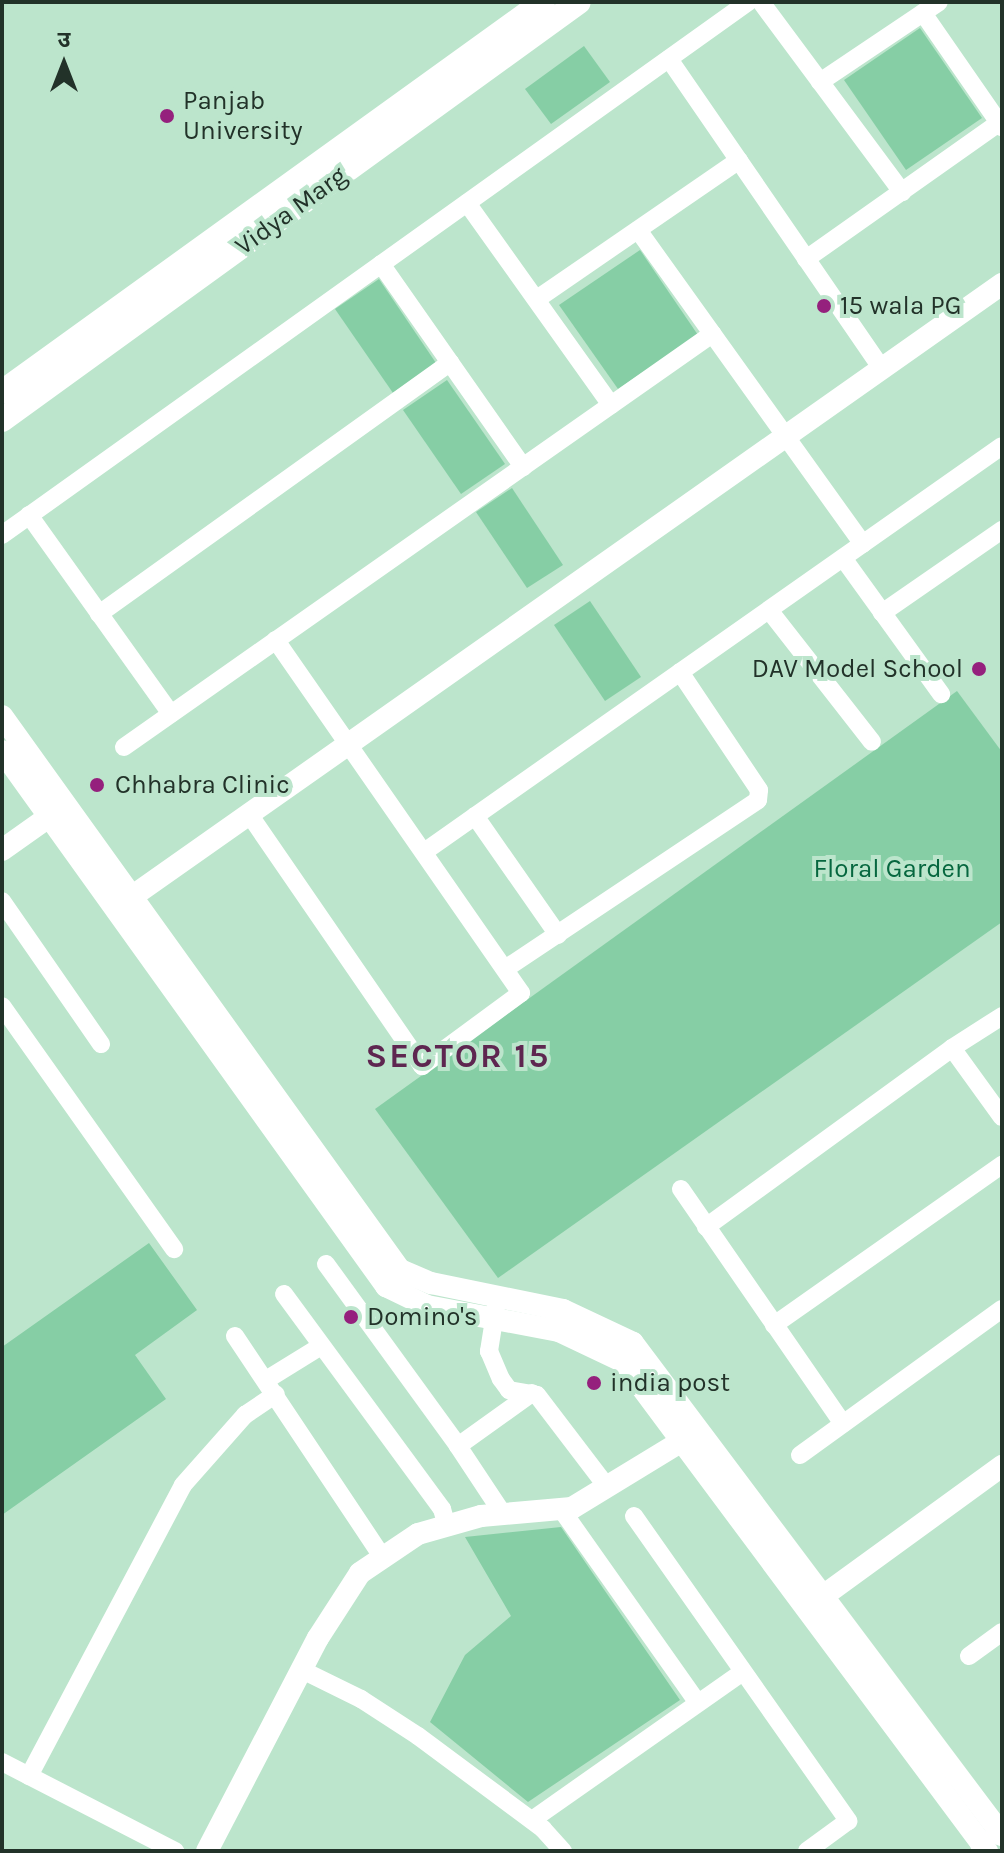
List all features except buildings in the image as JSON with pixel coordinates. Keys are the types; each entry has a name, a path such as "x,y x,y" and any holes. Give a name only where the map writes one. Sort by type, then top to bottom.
{"main road":[{"name":"Vidya Marg","path":"2,392 543,2"},
{"name":"Vidya Marg","path":"2,420 579,2"}],"street":[{"path":"2,535 748,2"},
{"path":"761,2 902,192"},
{"path":"820,82 939,2"},
{"path":"806,259 1000,125 923,13"},
{"path":"669,59 882,369"},
{"path":"537,299 739,160"},
{"path":"467,203 611,405"},
{"path":"638,230 863,544"},
{"path":"381,264 523,467"},
{"path":"124,903 1002,284"},
{"path":"124,747 712,334"},
{"path":"99,614 450,363"},
{"path":"424,852 1002,446"},
{"path":"29,515 171,714"},
{"path":"882,613 1002,530"},
{"path":"843,558 941,694"},
{"path":"769,610 872,742"},
{"path":"249,814 422,1066 521,993 276,640"},
{"path":"505,969 758,800 759,790 680,672"},
{"path":"2,716 57,810 400,1270 495,1307 563,1310 633,1343 690,1436 993,1841"},
{"path":"2,751 57,810"},
{"path":"2,850 57,810"},
{"path":"475,816 558,935"},
{"path":"2,901 101,1044"},
{"path":"2,1006 9,1031 174,1249"},
{"path":"706,1227 952,1048 1002,1016"},
{"path":"952,1048 1002,1117"},
{"path":"774,1325 1002,1165"},
{"path":"681,1189 843,1424"},
{"path":"326,1264 458,1446 503,1514"},
{"path":"284,1294 442,1509 447,1526"},
{"path":"495,1307 488,1341 491,1360 509,1390 532,1393 607,1487"},
{"path":"800,1455 1002,1309"},
{"path":"235,1336 383,1558"},
{"path":"29,1776 183,1485 212,1447 271,1387 321,1346"},
{"path":"458,1446 532,1393"},
{"path":"207,1851 302,1670 360,1573 418,1534 503,1514 572,1508 690,1436"},
{"path":"815,1602 1002,1466"},
{"path":"561,1509 698,1703"},
{"path":"634,1516 741,1673 848,1821 807,1851"},
{"path":"969,1656 1002,1632"},
{"path":"302,1670 361,1699 418,1736 532,1820 563,1851"},
{"path":"532,1820 741,1673"},
{"path":"2,1762 175,1851"}],"green space":[{"path":"920,28 982,118 906,170 844,80"},
{"path":"584,46 610,82 551,124 525,89"},
{"path":"640,250 698,335 618,389 559,305"},
{"path":"379,279 436,363 393,393 335,309"},
{"path":"447,380 505,464 461,494 403,410"},
{"path":"512,488 563,565 527,588 476,512"},
{"path":"590,601 641,677 605,701 554,625"},
{"name":"Floral Garden","path":"957,691 1002,752 1002,922 498,1278 375,1109"},
{"path":"149,1243 197,1310 135,1355 166,1399 2,1515 2,1347"},
{"path":"561,1527 680,1700 528,1802 430,1722 465,1655 511,1616 465,1537"}],"place":[{"name":"Panjab University","path":"167,116"},
{"name":"15 wala PG","path":"824,306"},
{"name":"DAV Model School","path":"979,669"},
{"name":"Chhabra Clinic","path":"97,785"},
{"name":"Domino's","path":"351,1317"},
{"name":"india post","path":"594,1383"}],"district":[{"name":"SECTOR 15","path":"458,1057"}]}
